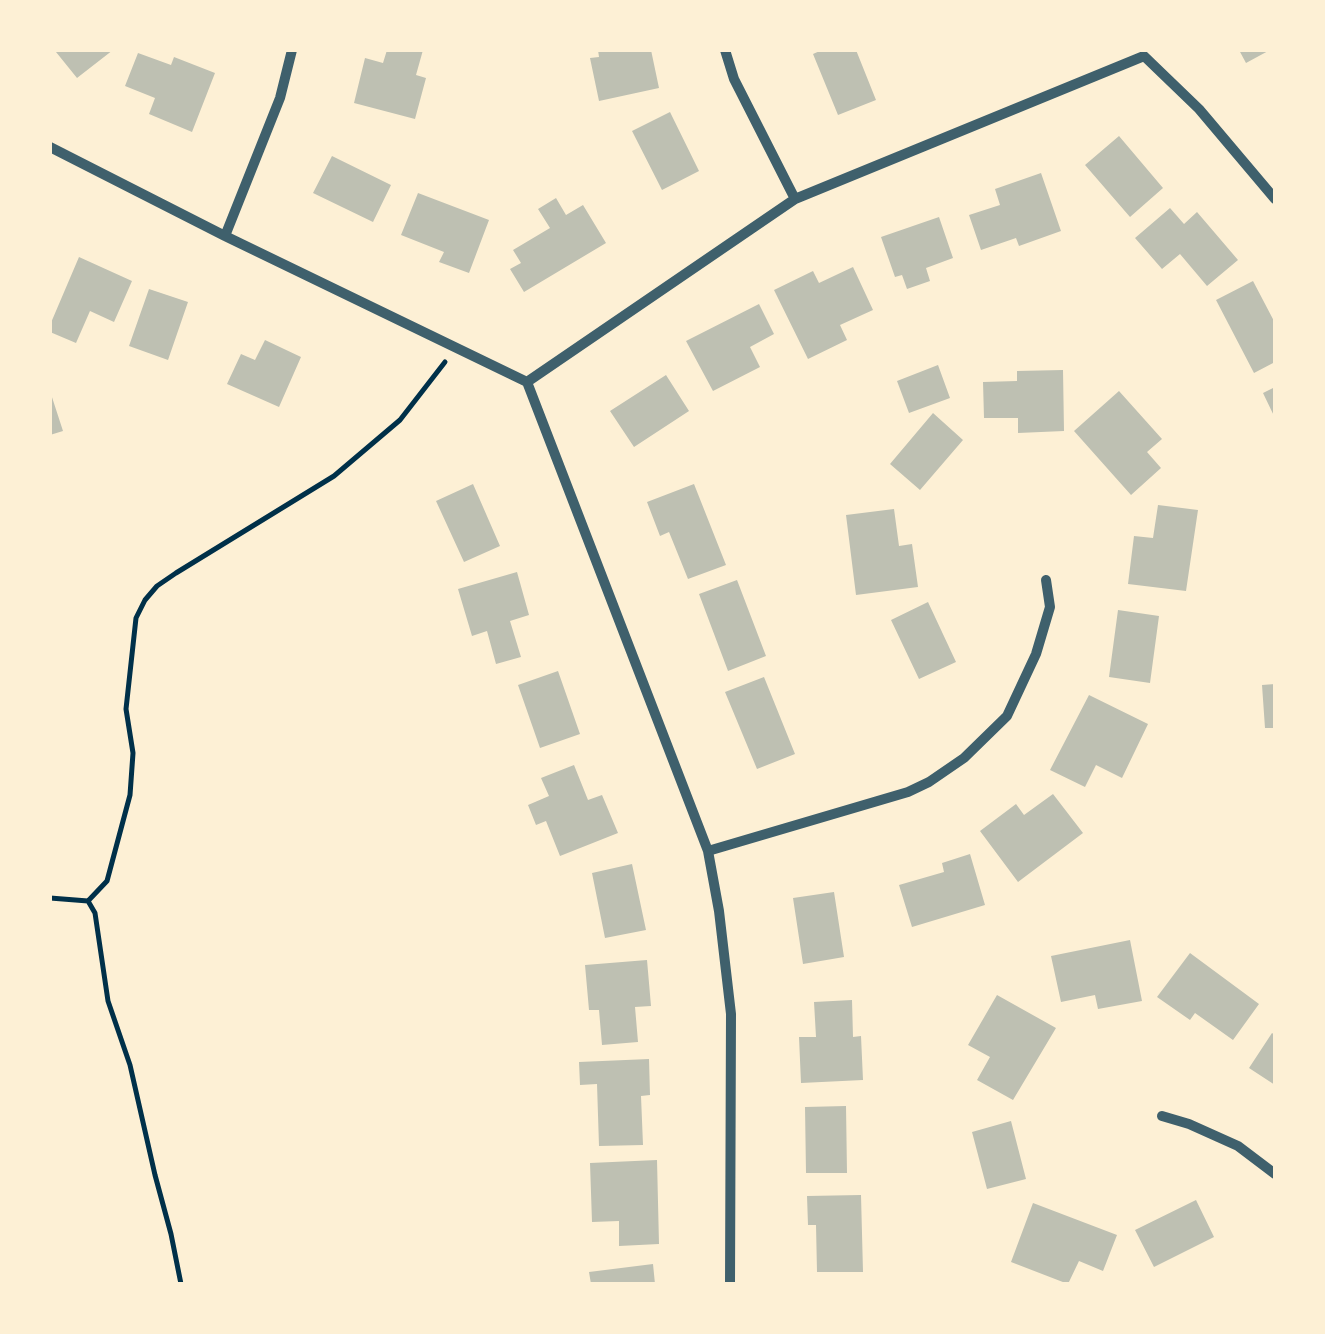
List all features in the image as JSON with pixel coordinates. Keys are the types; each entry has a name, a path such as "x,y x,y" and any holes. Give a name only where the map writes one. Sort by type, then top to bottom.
{"street":[{"path":"225,236 280,98 292,50"},
{"path":"725,50 734,79 795,199"},
{"path":"526,382 795,199 1145,53 1199,109 1275,199"},
{"path":"50,147 526,382 708,851 732,1014 730,1284"},
{"path":"708,851 897,796 929,782 964,758 1007,716 1036,654 1050,607 1046,580"},
{"path":"1162,1116 1238,1146 1275,1174"}],"path":[{"path":"88,901 107,881 130,795 133,753 126,709 136,618 145,600 176,572 334,476 400,420 454,347"},
{"path":"50,898 88,901"},
{"path":"88,901 95,913 108,1002 130,1066 154,1175 172,1234 180,1284"}],"building":[{"path":"58,50 113,50 77,78"},
{"path":"387,50 423,50 416,75 426,78 415,119 354,103 365,58 383,63"},
{"path":"598,50 651,50 659,88 599,101 590,58 599,57"},
{"path":"822,50 856,50 876,100 838,115 813,54"},
{"path":"1239,50 1270,50 1246,63"},
{"path":"138,53 171,65 174,57 215,73 192,132 149,114 155,98 125,86"},
{"path":"670,112 699,171 662,190 632,131"},
{"path":"1119,136 1163,188 1130,217 1085,165"},
{"path":"332,156 391,185 373,222 313,193"},
{"path":"1041,173 1061,231 1019,246 1016,238 981,250 969,215 1000,205 995,189"},
{"path":"418,193 489,220 469,273 439,262 444,252 401,235"},
{"path":"556,198 566,215 583,205 606,243 524,292 510,269 521,263 513,250 550,228 538,209"},
{"path":"1170,208 1184,224 1197,212 1238,260 1207,286 1180,254 1162,269 1135,238"},
{"path":"939,217 953,258 926,268 930,281 907,289 902,275 895,277 881,237"},
{"path":"79,257 132,281 114,322 90,311 76,343 50,332 50,325"},
{"path":"853,267 873,310 840,325 847,340 808,359 774,290 813,271 819,283"},
{"path":"1253,281 1275,323 1275,362 1254,373 1216,300"},
{"path":"149,289 188,302 168,360 129,346"},
{"path":"759,304 774,334 750,347 760,367 713,391 686,341"},
{"path":"265,340 301,357 279,407 227,384 241,354 255,360"},
{"path":"938,365 950,398 909,413 897,381"},
{"path":"1063,370 1064,431 1018,433 1018,418 984,418 983,382 1017,381 1017,371"},
{"path":"666,375 689,411 634,447 610,411"},
{"path":"1275,387 1275,418 1263,393"},
{"path":"50,391 63,431 50,435"},
{"path":"1119,391 1162,439 1147,452 1161,468 1131,495 1074,431"},
{"path":"933,413 963,440 920,490 890,464"},
{"path":"473,484 500,546 464,562 436,501"},
{"path":"694,484 726,565 688,579 669,532 660,536 647,502"},
{"path":"1158,505 1198,510 1186,591 1128,584 1134,536 1153,538"},
{"path":"894,509 899,546 912,544 918,587 856,595 846,515"},
{"path":"517,572 529,615 510,621 521,657 496,664 487,631 472,636 458,589"},
{"path":"737,580 766,656 728,671 699,594"},
{"path":"928,602 956,662 919,679 891,620"},
{"path":"1118,610 1159,616 1150,683 1109,677"},
{"path":"558,671 580,734 540,748 518,685"},
{"path":"764,677 795,754 757,769 725,692"},
{"path":"1275,684 1275,728 1265,728 1262,685"},
{"path":"1089,695 1148,724 1122,778 1096,765 1085,787 1050,770"},
{"path":"574,765 588,800 602,795 618,833 560,856 546,821 536,825 528,805 549,796 541,778"},
{"path":"1053,794 1083,833 1018,882 980,831 1016,804 1024,815"},
{"path":"970,854 985,905 912,927 899,885 944,872 942,863"},
{"path":"632,864 646,930 605,938 592,873"},
{"path":"834,892 844,957 803,964 793,898"},
{"path":"1130,940 1142,1001 1098,1009 1095,995 1061,1002 1051,956"},
{"path":"1190,953 1259,1004 1233,1040 1195,1013 1190,1020 1157,997"},
{"path":"647,960 651,1006 635,1007 638,1042 602,1045 599,1010 589,1010 585,965"},
{"path":"997,995 1056,1028 1013,1100 977,1080 990,1057 968,1045"},
{"path":"852,1000 853,1037 861,1036 863,1080 801,1083 799,1037 816,1037 814,1002"},
{"path":"1272,1033 1275,1035 1275,1085 1249,1068"},
{"path":"649,1059 650,1095 641,1096 643,1145 599,1146 597,1084 580,1085 579,1062"},
{"path":"846,1106 847,1173 806,1173 805,1107"},
{"path":"1011,1121 1026,1179 987,1189 972,1132"},
{"path":"657,1160 659,1244 619,1246 619,1221 592,1222 590,1163"},
{"path":"861,1195 863,1272 817,1272 816,1225 808,1225 807,1196"},
{"path":"1196,1200 1214,1237 1154,1267 1135,1230"},
{"path":"1033,1203 1117,1235 1103,1271 1079,1261 1068,1284 1011,1262"},
{"path":"653,1264 655,1284 591,1284 589,1272"}]}
